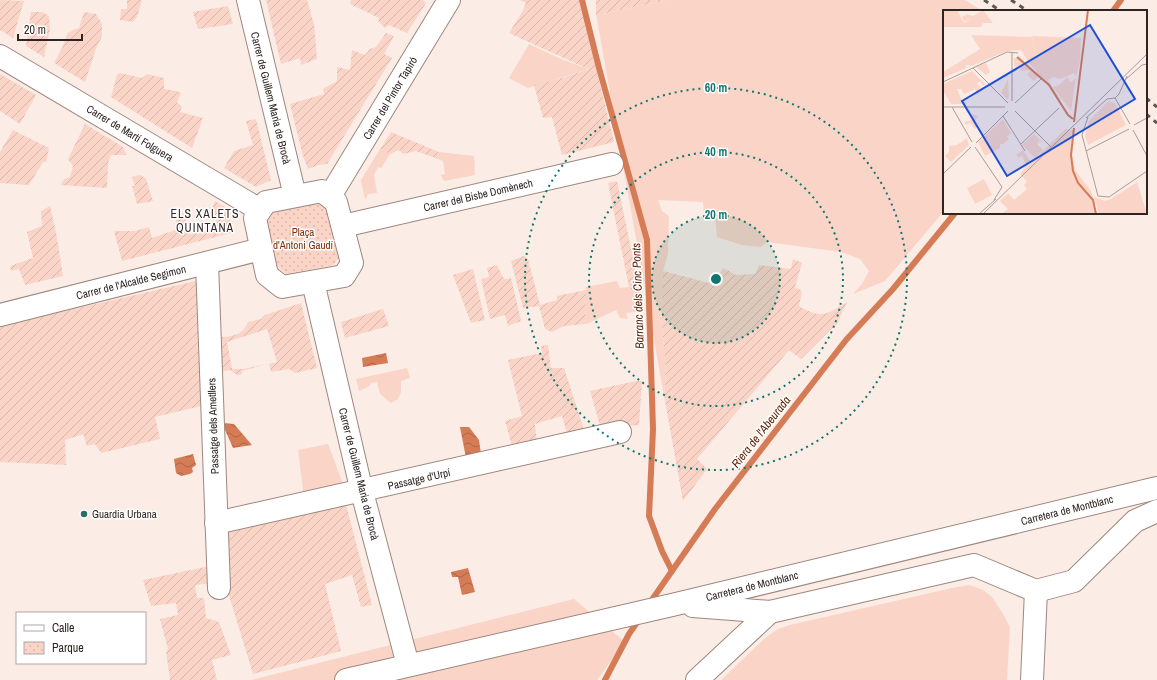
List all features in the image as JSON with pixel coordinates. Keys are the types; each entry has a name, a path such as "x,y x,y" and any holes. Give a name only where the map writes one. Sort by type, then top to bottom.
{"street":[{"name":"Carrer de Guillem Maria de Brocà","path":"248,0 295,196"},
{"name":"Carrer del Pintor Tapiró","path":"330,196 449,0"},
{"name":"Carrer de Martí Folguera","path":"0,56 260,210"},
{"name":"Carrer del Bisbe Domènech","path":"343,226 612,164"},
{"path":"322,191 330,196 336,202 352,263 344,276 282,287 266,274 255,218 266,202 322,191"},
{"name":"Carrer de l'Alcalde Segimon","path":"0,314 261,249"},
{"name":"Passatge dels Ametllers","path":"207,263 219,588"},
{"name":"Carrer de Guillem Maria de Brocà","path":"313,282 362,492 408,665"},
{"name":"Passatge d'Urpí","path":"216,523 362,492 620,432"},
{"name":"Carretera de Montblanc","path":"346,680 672,605 1157,488"},
{"path":"672,605 770,612 974,565 1036,591 1074,581 1135,521 1157,511"},
{"path":"1135,521 1157,517"},
{"path":"1032,680 1036,591"},
{"path":"697,680 770,612"}],"green space":[{"path":"0,0 24,1 13,38 0,30"},
{"path":"127,0 142,0 137,17 133,22 120,20 121,9 127,9"},
{"path":"266,0 307,0 314,24 317,59 301,65 300,58 281,64"},
{"path":"351,0 423,0 426,3 407,33 389,25 385,28 378,21 379,18 350,4"},
{"path":"520,0 581,0 614,142 562,155 552,117 543,118 534,85 588,69 509,33 526,3"},
{"path":"596,0 668,0 596,14"},
{"path":"668,0 965,0 981,10 943,10 943,212 885,281 853,294 862,284 869,271 860,259 841,252 767,242 761,247 742,245 717,237 715,213 704,214 703,202 658,200 662,211 669,216 668,254 663,271 661,312 666,375 664,396 596,14"},
{"path":"228,6 233,24 198,29 193,12"},
{"path":"31,12 42,12 49,16 50,29 44,57 26,46"},
{"path":"84,12 96,14 102,24 102,36 85,82 54,63 67,34 79,28"},
{"path":"386,33 394,36 384,54 392,58 327,164 318,165 308,169 303,156 290,104 324,94 323,89 337,81 337,67 350,70 352,50 365,55 370,49 376,47"},
{"path":"529,44 561,59 588,69 528,88 509,78"},
{"path":"120,73 142,78 147,74 164,78 164,89 181,93 177,103 182,106 180,112 203,118 192,148 111,97 117,75"},
{"path":"0,74 36,95 20,124 0,111"},
{"path":"256,119 271,180 256,187 224,168 234,151 253,145 246,121"},
{"path":"85,124 123,147 126,155 111,155 108,163 107,188 61,185 64,179 70,177 73,166 68,159"},
{"path":"13,130 49,148 46,162 43,162 29,185 0,183 0,152"},
{"path":"391,132 439,152 438,159 416,151 403,154 399,150 390,154 380,149"},
{"path":"380,149 390,154 381,168 378,167 374,175 377,193 368,194 365,200 361,180"},
{"path":"439,152 474,156 475,175 444,181 441,175 445,174 443,161 438,159"},
{"path":"140,175 146,179 153,201 137,204 132,186 135,186 132,177"},
{"path":"617,181 640,292 634,291 629,287 608,183"},
{"path":"215,201 229,210 231,233 122,261 114,231 135,231 149,227 152,238 178,229 175,216 184,213 190,234 218,228 213,206"},
{"name":"Plaça d'Antoni Gaudí","path":"317,201 328,210 340,256 333,265 286,274 275,264 266,221 274,209"},
{"path":"50,206 63,276 25,285 19,269 11,271 10,266 33,258 27,232 42,226 41,211"},
{"path":"524,256 528,259 540,305 557,300 557,296 586,290 585,324 564,326 552,332 545,329 539,306 523,308 511,261"},
{"path":"793,259 802,263 795,287 802,291 799,306 813,313 824,314 847,302 838,322 801,359 789,350 697,459 707,469 683,501 664,396 666,375 661,312 663,271 713,284 723,268 736,275 755,274 759,265 791,269"},
{"path":"497,265 504,279 511,278 521,321 508,326 505,315 490,319 481,279 489,277 487,268"},
{"path":"473,269 485,320 471,323 453,275"},
{"path":"200,280 206,401 201,406 155,417 160,439 101,453 95,444 87,446 83,434 65,440 66,465 0,462 0,326"},
{"path":"617,281 620,288 629,287 634,291 640,292 643,311 626,313 628,319 620,318 616,310 585,324 586,287"},
{"path":"301,303 317,368 295,373 289,369 271,372 269,364 277,362 267,329 227,342 232,369 243,369 267,364 242,371 241,375 237,375 230,370 220,372 219,337 236,334 243,330 248,322 261,319 265,315"},
{"path":"383,309 389,326 345,338 341,322"},
{"path":"548,345 551,368 564,368 585,433 568,437 562,416 535,424 537,444 513,450 505,421 522,416 508,360 542,353 541,346"},
{"path":"407,368 410,378 401,381 401,392 398,399 391,403 380,394 377,382 371,383 368,387 359,391 356,379"},
{"path":"642,381 639,425 601,429 590,391"},
{"path":"328,444 345,489 304,498 298,450"},
{"path":"346,504 372,605 361,607 352,575 325,584 341,651 253,674 227,589 224,533"},
{"path":"210,566 213,583 195,585 197,598 204,598 206,618 219,622 231,655 212,660 217,680 170,680 166,652 168,649 160,619 178,615 176,603 151,606 143,580"},
{"path":"969,585 983,590 992,597 1010,627 1007,680 721,680 765,638 778,629 790,625"},
{"path":"574,599 625,642 597,680 251,680"}],"water":[{"path":"386,353 388,363 363,367 362,358"},
{"path":"222,423 234,424 252,445 233,448"},
{"path":"460,427 469,427 479,440 481,454 466,458"},
{"path":"193,454 196,465 192,468 193,472 181,476 176,473 174,459"},
{"path":"468,568 475,592 462,595 458,577 452,577 451,572"}],"waterway":[{"name":"Barranc dels Cinc Ponts","path":"582,0 599,68 647,240 653,429 649,516 662,551 672,571"},
{"name":"Riera de l'Abeurada","path":"1114,10 1121,0"},
{"name":"Riera de l'Abeurada","path":"649,604 715,509 846,340 893,289 954,214"},
{"name":"Riera de l'Abeurada","path":"605,680 629,634 640,618"}],"railway":[{"path":"984,0 999,10"},
{"path":"1011,0 1026,10"},
{"path":"1147,99 1157,107"},
{"path":"1147,115 1157,123"}],"place":[{"name":"Guardia Urbana","path":"84,514"}],"district":[{"name":"ELS XALETS QUINTANA","path":"205,221"}]}
